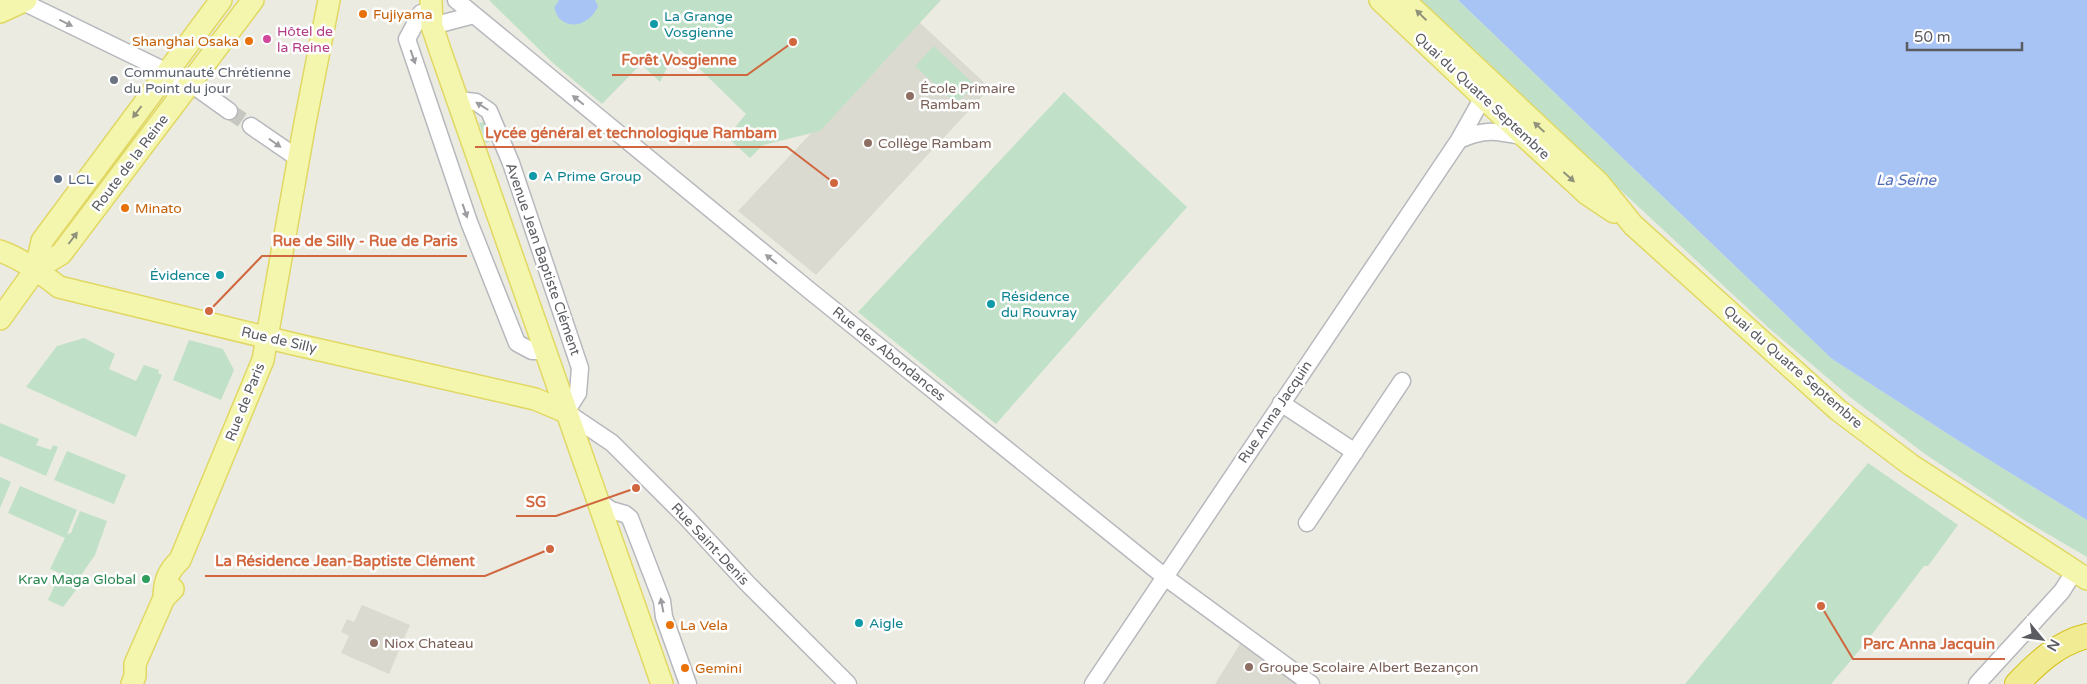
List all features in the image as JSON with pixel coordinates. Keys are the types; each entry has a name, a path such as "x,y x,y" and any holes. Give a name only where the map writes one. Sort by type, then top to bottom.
{"highway":[{"path":"2017,684 2052,652 2087,636"}],"main road":[{"name":"Route de la Reine","path":"36,269 42,240 221,0"},
{"name":"Route de la Reine","path":"0,319 36,269 61,254 253,0"},
{"name":"Rue de Paris","path":"119,684 124,674 133,674 164,598 172,589 180,572 180,560 260,368 330,0"},
{"name":"Quai du Quatre Septembre","path":"1380,0 1525,138 1588,194 1633,225 1838,410 1910,465 2080,575"},
{"name":"Quai du Quatre Septembre","path":"1404,0 1598,183 1633,225"},
{"path":"0,12 22,1"},
{"name":"Avenue Jean Baptiste Clément","path":"425,10 662,684"},
{"name":"Rue de Silly","path":"0,252 12,256 36,269 59,287 535,399 566,412"}],"street":[{"name":"Rue des Abondances","path":"456,0 808,290 1165,577 1311,684"},
{"path":"22,1 166,73 190,83 229,111"},
{"path":"425,10 474,14"},
{"name":"Avenue Jean Baptiste Clément","path":"425,10 407,39 469,222 517,343 532,351 545,351"},
{"name":"Rue Anna Jacquin","path":"1094,684 1458,140 1482,98"},
{"name":"Avenue Jean Baptiste Clément","path":"458,100 476,102 490,112 510,163 580,368 578,393 566,412"},
{"path":"251,126 299,159"},
{"path":"1458,140 1472,134 1492,130 1525,138"},
{"path":"1307,523 1402,381"},
{"path":"1281,403 1355,452"},
{"name":"Rue Saint-Denis","path":"566,412 612,443 848,684"},
{"path":"597,500 611,510 625,514 630,518 662,601 664,617 688,684"},
{"path":"1978,684 2062,591 2080,575"}],"shaded area":[{"path":"917,20 990,88 816,275 738,211"},
{"name":"Niox Chateau","path":"362,605 410,625 389,674 341,653 349,636 341,632 347,619 354,622"},
{"name":"Groupe Scolaire Albert Bezançon","path":"1240,644 1296,684 1215,684"}],"green space":[{"path":"489,0 941,0 820,131 763,145 750,158 727,137 746,114 678,48 679,59 667,68 660,82 641,64 602,104 553,63"},
{"path":"1416,0 1458,0 1832,359 1965,445 2087,520 2087,557 2024,520 1925,454 1850,397 1770,329"},
{"path":"934,46 974,84 956,104 915,66"},
{"name":"Résidence du Rouvray","path":"1064,92 1187,207 996,424 858,312"},
{"path":"484,122 491,141 486,143 479,123"},
{"path":"84,338 115,354 109,369 136,381 144,365 159,370 158,373 162,375 136,437 26,387 57,346"},
{"path":"189,340 223,349 234,370 221,400 173,380"},
{"path":"0,423 39,439 36,445 51,450 53,445 58,447 46,476 0,456"},
{"path":"67,451 126,475 114,504 54,480"},
{"path":"1868,463 1958,525 1928,566 1924,566 1863,646 1831,684 1685,684"},
{"path":"0,477 11,482 0,508"},
{"path":"20,486 77,510 67,534 71,533 80,511 107,521 95,555 77,581 80,585 63,607 48,600 60,573 50,569 65,538 8,513"}],"water":[{"path":"559,0 595,0 598,6 596,11 587,20 582,23 571,24 565,23 557,15 554,8"},
{"name":"La Seine","path":"1458,0 2087,0 2087,520 1965,445 1832,359"}],"tunnel":[{"path":"229,111 251,126"}],"place":[{"name":"Fujiyama","path":"363,14"},
{"name":"La Grange Vosgienne","path":"654,24"},
{"name":"Hôtel de la Reine","path":"267,39"},
{"name":"Shanghai Osaka","path":"249,41"},
{"name":"Forêt Vosgienne","path":"793,42"},
{"name":"Communauté Chrétienne du Point du jour","path":"114,80"},
{"name":"École Primaire Rambam","path":"910,96"},
{"name":"Collège Rambam","path":"868,143"},
{"name":"A Prime Group","path":"533,176"},
{"name":"LCL","path":"58,179"},
{"name":"Lycée général et technologique Rambam","path":"834,183"},
{"name":"Minato","path":"125,208"},
{"name":"Évidence","path":"220,275"},
{"name":"Résidence du Rouvray","path":"991,304"},
{"name":"Rue de Silly - Rue de Paris","path":"209,311"},
{"name":"SG","path":"636,488"},
{"name":"La Résidence Jean-Baptiste Clément","path":"550,549"},
{"name":"Krav Maga Global","path":"146,579"},
{"name":"Parc Anna Jacquin","path":"1821,606"},
{"name":"Aigle","path":"859,623"},
{"name":"La Vela","path":"670,625"},
{"name":"Niox Chateau","path":"374,643"},
{"name":"Groupe Scolaire Albert Bezançon","path":"1249,667"},
{"name":"Gemini","path":"685,668"}]}
